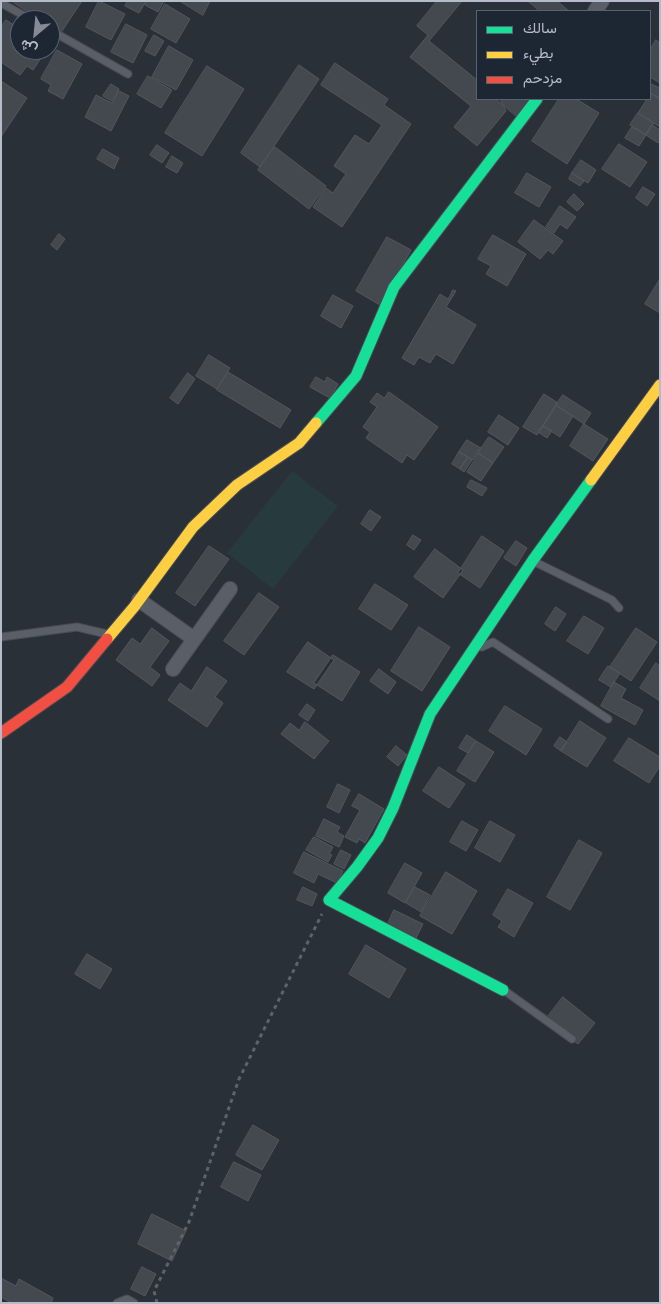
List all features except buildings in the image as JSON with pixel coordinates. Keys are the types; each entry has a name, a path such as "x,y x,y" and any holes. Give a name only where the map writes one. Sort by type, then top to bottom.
{"street":[{"path":"1,733 67,687 139,600 193,527 237,485 299,442 356,376 394,287 535,100"},
{"path":"503,990 329,900 357,867 378,838 430,714 532,560 660,385"},
{"path":"173,668 230,589"},
{"path":"139,600 194,639"}],"lane":[{"path":"1,3 14,10"},
{"path":"60,36 128,74"},
{"path":"532,560 612,600 619,608"},
{"path":"1,637 77,627 111,635"},
{"path":"472,650 493,642 608,719"},
{"path":"503,990 572,1039"},
{"path":"117,1303 127,1299 134,1303"}],"path":[{"path":"157,1303 154,1291 189,1222 239,1079 329,900"}],"green space":[{"path":"292,471 338,506 273,589 227,553"}],"traffic: fast":[{"path":"316,423 356,376 394,287 536,100"},
{"path":"503,990 329,900 357,867 378,838 393,808 430,714 533,560 591,480"}],"traffic: slow":[{"path":"591,480 660,385"},
{"path":"107,639 134,607 193,527 237,485 299,443 316,423"}],"traffic: jam":[{"path":"1,733 67,687 107,639"}]}
